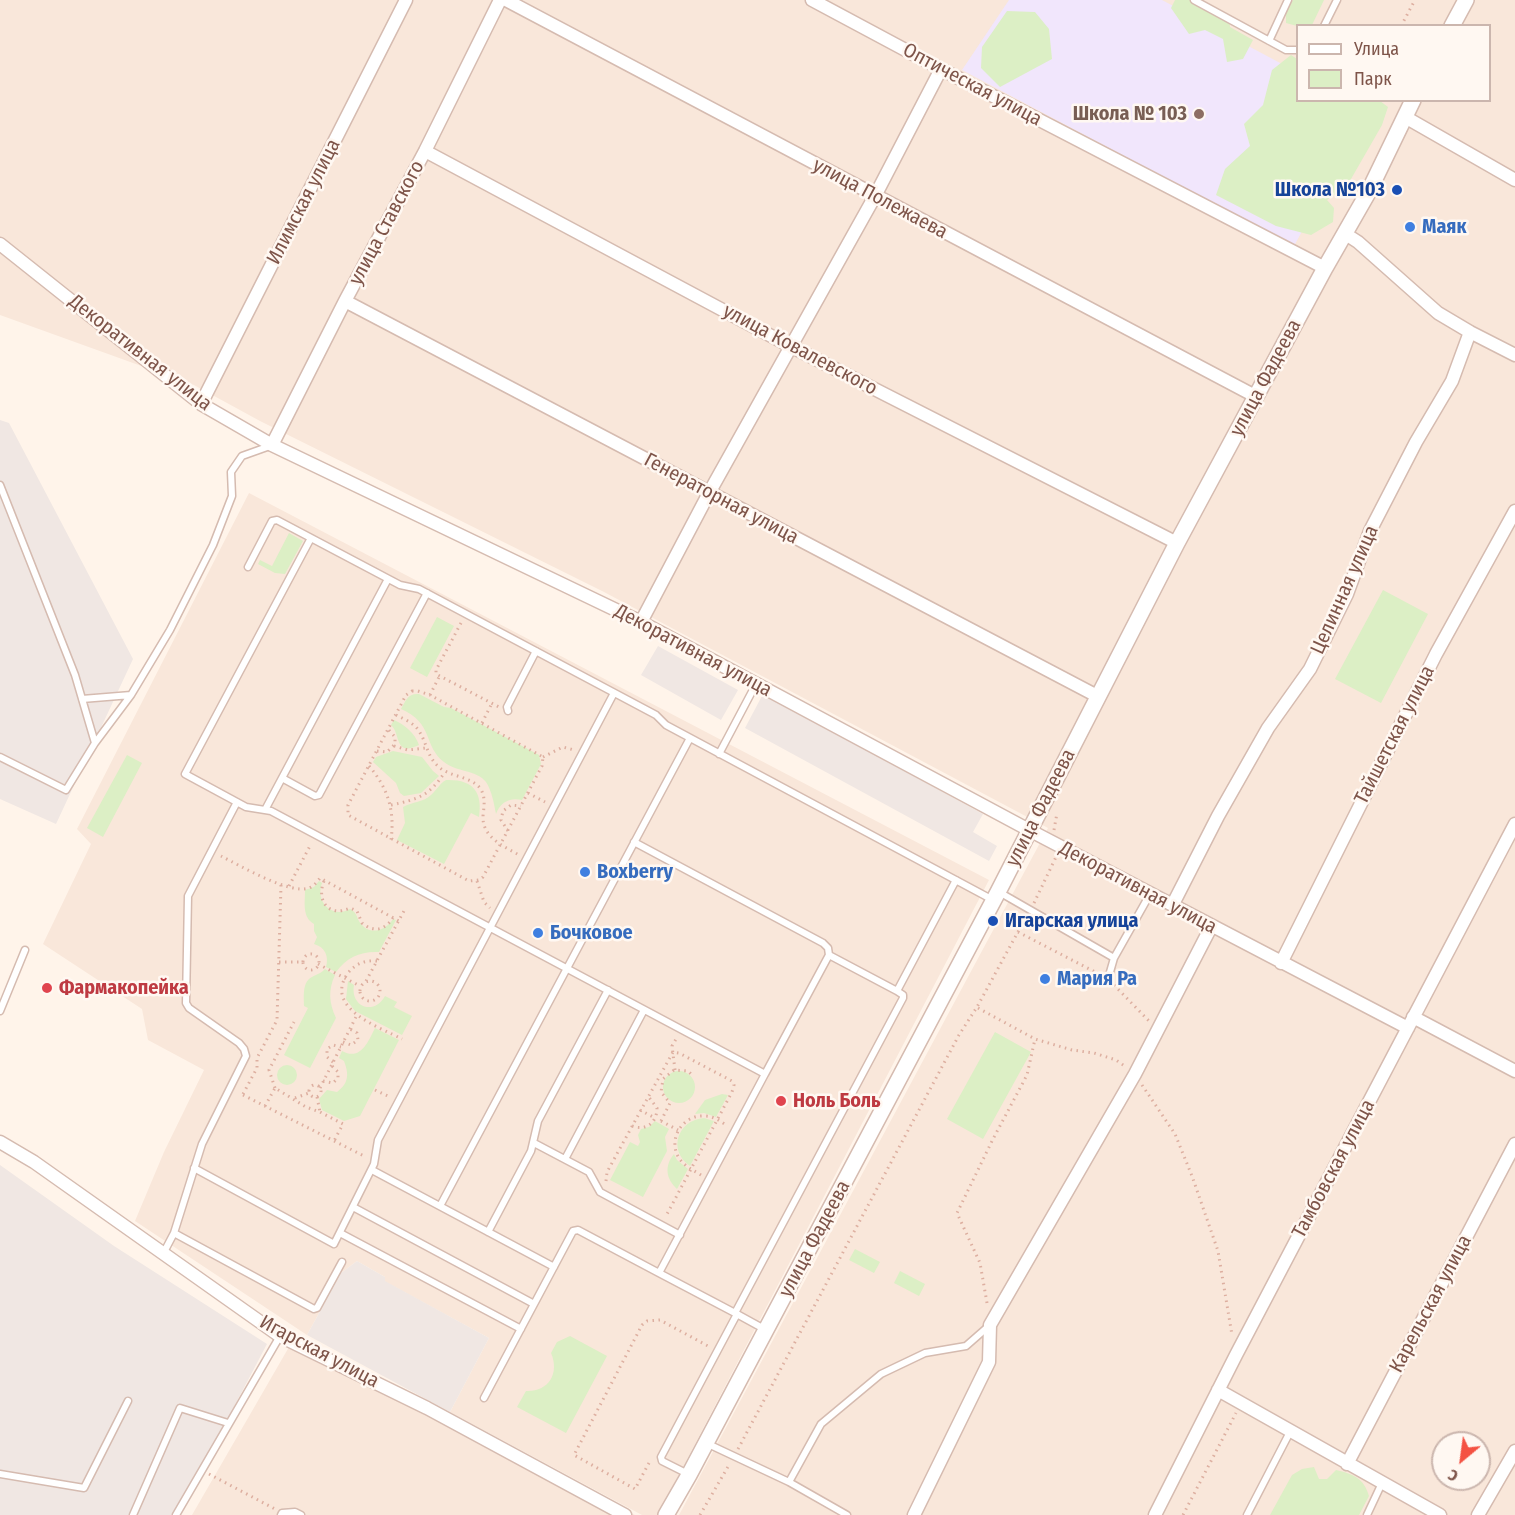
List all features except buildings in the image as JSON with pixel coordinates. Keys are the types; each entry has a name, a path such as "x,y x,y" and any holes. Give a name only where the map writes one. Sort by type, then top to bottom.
{"street":[{"name":"Илимская улица","path":"201,404 406,0"},
{"name":"улица Ставского","path":"272,445 425,151 500,0"},
{"name":"улица Полежаева","path":"506,0 1255,396"},
{"name":"Оптическая улица","path":"812,0 1325,268"},
{"path":"1453,24 1466,0"},
{"path":"641,622 709,493 875,196 941,69"},
{"path":"1408,106 1515,180"},
{"name":"улица Фадеева","path":"666,1515 996,896 1177,543 1369,190 1408,106"},
{"name":"улица Ковалевского","path":"425,151 790,346 1177,543"},
{"path":"1344,233 1358,242 1438,313 1515,356"},
{"name":"Декоративная улица","path":"0,244 201,404 272,445 641,622 1281,963 1515,1071"},
{"name":"Генераторная улица","path":"345,301 1098,697"},
{"name":"Целинная улица","path":"1173,904 1218,816 1268,728 1310,669 1347,594 1370,531 1416,442 1452,381 1470,332"},
{"name":"Тайшетская улица","path":"1281,963 1436,654 1515,511"},
{"name":"Тамбовская улица","path":"1155,1515 1236,1354 1515,824"},
{"path":"918,1513 989,1362 990,1325 1159,1031 1212,927"},
{"name":"Игарская улица","path":"0,1142 34,1162 162,1255 280,1336 427,1408 625,1515"},
{"name":"Карельская улица","path":"1347,1464 1515,1144"},
{"path":"1218,1390 1440,1515"},
{"path":"1478,1515 1515,1451"}],"lane":[{"path":"1194,0 1286,50 1296,50"},
{"path":"1269,40 1288,0"},
{"path":"1325,24 1337,0"},
{"path":"0,757 66,790 95,743 131,694 170,630 213,545 232,496 231,472 242,456 272,445"},
{"path":"0,485 75,675 95,743"},
{"path":"248,567 274,519 400,585 415,587 427,593 656,715 666,725 719,754 956,880 1030,910 1114,958"},
{"path":"310,538 185,774 250,808 266,808 765,1074"},
{"path":"266,808 388,579"},
{"path":"282,778 315,796 319,795 427,593"},
{"path":"507,710 537,651"},
{"path":"719,754 756,684"},
{"path":"194,1168 334,1244 372,1170 376,1160 378,1140 614,693"},
{"path":"82,699 131,694"},
{"path":"440,1206 690,738"},
{"path":"162,1255 174,1233 202,1144 244,1061 244,1049 239,1043 189,1008 186,1003 188,896 237,802"},
{"path":"634,842 823,943 828,948 829,955 659,1273"},
{"path":"897,991 956,880"},
{"path":"1108,979 1114,958 1150,893"},
{"path":"0,1011 26,950"},
{"path":"689,1475 662,1461 661,1457 903,998 903,995 897,991 829,955"},
{"path":"488,1232 534,1143 538,1121 608,990"},
{"path":"565,1159 644,1010"},
{"path":"534,1143 589,1172 600,1192 680,1235"},
{"path":"372,1170 554,1267"},
{"path":"352,1207 534,1304"},
{"path":"484,1398 576,1229 766,1330"},
{"path":"174,1233 314,1309 317,1308 342,1262"},
{"path":"340,1233 520,1329"},
{"path":"789,1482 821,1424 881,1374 926,1353 966,1346 990,1325"},
{"path":"176,1515 200,1470 280,1336"},
{"path":"0,1474 84,1488 128,1401"},
{"path":"133,1515 180,1408 228,1423"},
{"path":"1247,1515 1290,1432"},
{"path":"706,1443 789,1482 847,1515"},
{"path":"1366,1515 1382,1483"},
{"path":"281,1514 295,1512 301,1515"}],"path":[{"path":"1402,24 1414,0"},
{"path":"466,614 436,674 491,705 507,710"},
{"path":"430,695 439,677"},
{"path":"412,691 430,695 543,757 542,766 508,831 483,877 477,881 469,882 348,815 348,805 406,695 412,691"},
{"path":"482,723 491,705"},
{"path":"396,715 418,730 432,761 445,772 472,782 480,788 485,806 483,817 491,838 528,859"},
{"path":"377,751 387,752 394,746 395,737 388,729"},
{"path":"394,746 408,750 426,748"},
{"path":"543,757 565,747 582,754"},
{"path":"369,766 382,784 391,804 393,828 391,840"},
{"path":"391,804 424,796 445,772"},
{"path":"528,793 555,807"},
{"path":"508,831 501,820 503,811 511,805 521,806"},
{"path":"289,886 316,835"},
{"path":"700,1515 734,1456 959,1035 977,1007 1030,910 1056,857 1055,843"},
{"path":"211,852 281,885 310,888 320,878 399,921"},
{"path":"324,881 321,895 329,909 340,911 350,908 357,911 362,923 372,929 384,927 393,918"},
{"path":"477,881 486,906 499,913"},
{"path":"243,1094 257,1068 257,1058 278,1020 281,885"},
{"path":"360,986 366,981 405,909"},
{"path":"1018,932 1108,979 1159,1031"},
{"path":"311,954 318,958 315,969 307,969 303,962 304,958 311,954"},
{"path":"377,960 362,962 349,972 343,986 345,1001 357,1016 402,1039"},
{"path":"279,962 303,962"},
{"path":"318,964 360,986"},
{"path":"360,986 360,996 363,999 367,1001 376,999 380,991 379,986 372,981 366,981"},
{"path":"977,1007 1035,1039 1116,1060 1135,1074 1175,1134 1192,1176 1218,1251 1236,1354"},
{"path":"321,1112 317,1097 320,1094 320,1088 357,1016"},
{"path":"294,1022 269,1070 275,1088 295,1098 306,1107 343,1124 334,1141"},
{"path":"343,1042 351,1045 358,1040 357,1032 350,1029"},
{"path":"675,1070 672,1046 681,1029"},
{"path":"990,1325 980,1263 957,1213 1027,1075 1035,1039"},
{"path":"323,1081 333,1083 338,1078 337,1069 327,1057 327,1049 333,1045 341,1047"},
{"path":"608,1184 607,1172 673,1052"},
{"path":"666,1216 734,1085 732,1081 673,1052"},
{"path":"661,1121 670,1103 661,1092 660,1085 667,1073 675,1070 688,1071 693,1076"},
{"path":"309,1093 312,1085 320,1088"},
{"path":"231,1088 365,1157"},
{"path":"265,1106 275,1088"},
{"path":"375,1090 398,1102"},
{"path":"295,1098 309,1093"},
{"path":"309,1093 317,1097"},
{"path":"632,1126 643,1128 656,1118 657,1108 648,1096"},
{"path":"640,1110 678,1130"},
{"path":"691,1169 679,1159 676,1152 675,1137 678,1130 689,1119 696,1116 717,1120"},
{"path":"649,1463 635,1488 574,1455 642,1325 647,1321 660,1320 718,1351"},
{"path":"1183,1515 1241,1403"},
{"path":"200,1470 281,1514"}],"shaded area":[{"path":"0,0 1515,0 1515,1515 679,1515 1048,828 604,592 260,421 194,385 0,315"},
{"name":"Школа № 103","path":"1009,0 1162,0 1296,71 1296,102 1303,102 1359,127 1294,246 962,70"},
{"path":"0,420 9,423 133,659 56,824 0,799"},
{"path":"249,493 989,880 658,1515 642,1515 450,1412 489,1338 384,1281 385,1277 357,1261 341,1273 307,1335 135,1221 164,1152 204,1070 148,1040 142,1009 43,944 91,844 77,829"},
{"path":"658,646 738,690 721,720 641,675"},
{"path":"763,694 983,814 973,832 997,846 989,861 745,728"},
{"path":"0,1165 114,1246 267,1344 177,1515 0,1515"},
{"path":"357,1261 385,1277 385,1281 489,1338 450,1412 307,1335 341,1273"},
{"path":"289,1347 635,1515 192,1515"}],"green space":[{"path":"1175,0 1199,0 1229,18 1230,27 1253,40 1243,59 1227,62 1223,39 1205,30 1189,34 1171,8"},
{"path":"1293,0 1324,0 1312,24 1296,26 1286,23 1286,13"},
{"path":"1007,11 1035,12 1049,29 1052,59 1000,87 981,68 982,47"},
{"path":"1291,55 1296,58 1296,102 1381,102 1388,107 1382,125 1347,186 1327,200 1334,208 1333,222 1311,235 1276,226 1216,195 1225,169 1250,146 1244,124 1263,105 1272,70"},
{"path":"289,533 303,541 285,574 275,573 258,564 260,560 272,566"},
{"path":"1383,590 1428,614 1381,703 1335,679"},
{"path":"437,617 454,626 427,677 410,668"},
{"path":"419,694 444,707 451,708 539,755 541,764 522,800 506,801 496,814 490,789 482,778 454,768 437,756 419,721 401,709 410,696"},
{"path":"394,720 409,730 419,745 405,748 399,743 391,725"},
{"path":"393,751 422,757 439,776 421,793 404,796 400,793 396,783 373,762 376,757"},
{"path":"127,755 142,763 103,837 87,828"},
{"path":"446,780 463,782 474,789 480,808 479,817 471,813 444,864 397,840 405,823 403,807 428,797"},
{"path":"319,881 322,883 321,896 327,907 337,912 350,909 365,928 374,931 382,929 393,919 396,920 379,952 355,956 345,962 336,972 326,967 326,956 321,947 314,944 317,937 314,924 308,918 305,909 305,890 314,887"},
{"path":"325,969 335,975 330,996 336,1018 310,1068 284,1055 308,1008 304,1006 304,990 307,982"},
{"path":"348,981 354,985 356,999 364,1006 375,1006 385,996 397,1002 394,1007 412,1016 402,1035 355,1011 346,999"},
{"path":"375,1028 399,1040 360,1116 344,1121 322,1110 319,1099 327,1090 337,1092 346,1082 346,1066 339,1058 342,1051 354,1054 359,1052"},
{"path":"995,1032 1031,1052 983,1139 947,1119"},
{"path":"287,1065 294,1068 297,1075 294,1082 287,1085 280,1082 277,1075 280,1068"},
{"path":"679,1071 690,1076 695,1087 690,1098 679,1103 668,1098 663,1087 668,1076"},
{"path":"722,1094 728,1095 716,1117 704,1113 695,1114 705,1100"},
{"path":"704,1118 714,1121 690,1166 679,1152 677,1144 679,1137 688,1124"},
{"path":"655,1121 669,1129 665,1137 667,1151 643,1197 610,1180 630,1142 638,1146 640,1142 638,1135 641,1129 649,1127"},
{"path":"674,1154 677,1160 688,1169 677,1189 670,1181 668,1172 669,1163"},
{"path":"855,1249 880,1262 874,1273 849,1260"},
{"path":"900,1271 925,1284 919,1296 894,1283"},
{"path":"570,1336 607,1356 566,1433 517,1407 526,1391 534,1391 546,1385 550,1380 554,1368 551,1353 557,1342"},
{"path":"1314,1467 1319,1479 1327,1479 1336,1470 1353,1475 1361,1481 1369,1496 1359,1515 1270,1515 1292,1475 1302,1469"}],"place":[{"name":"Школа № 103","path":"1199,114"},
{"name":"Школа №103","path":"1397,190"},
{"name":"Маяк","path":"1410,227"},
{"name":"Boxberry","path":"585,872"},
{"name":"Игарская улица","path":"993,921"},
{"name":"Бочковое","path":"538,933"},
{"name":"Мария Ра","path":"1045,979"},
{"name":"Фармакопейка","path":"47,988"},
{"name":"Ноль Боль","path":"781,1101"}]}
